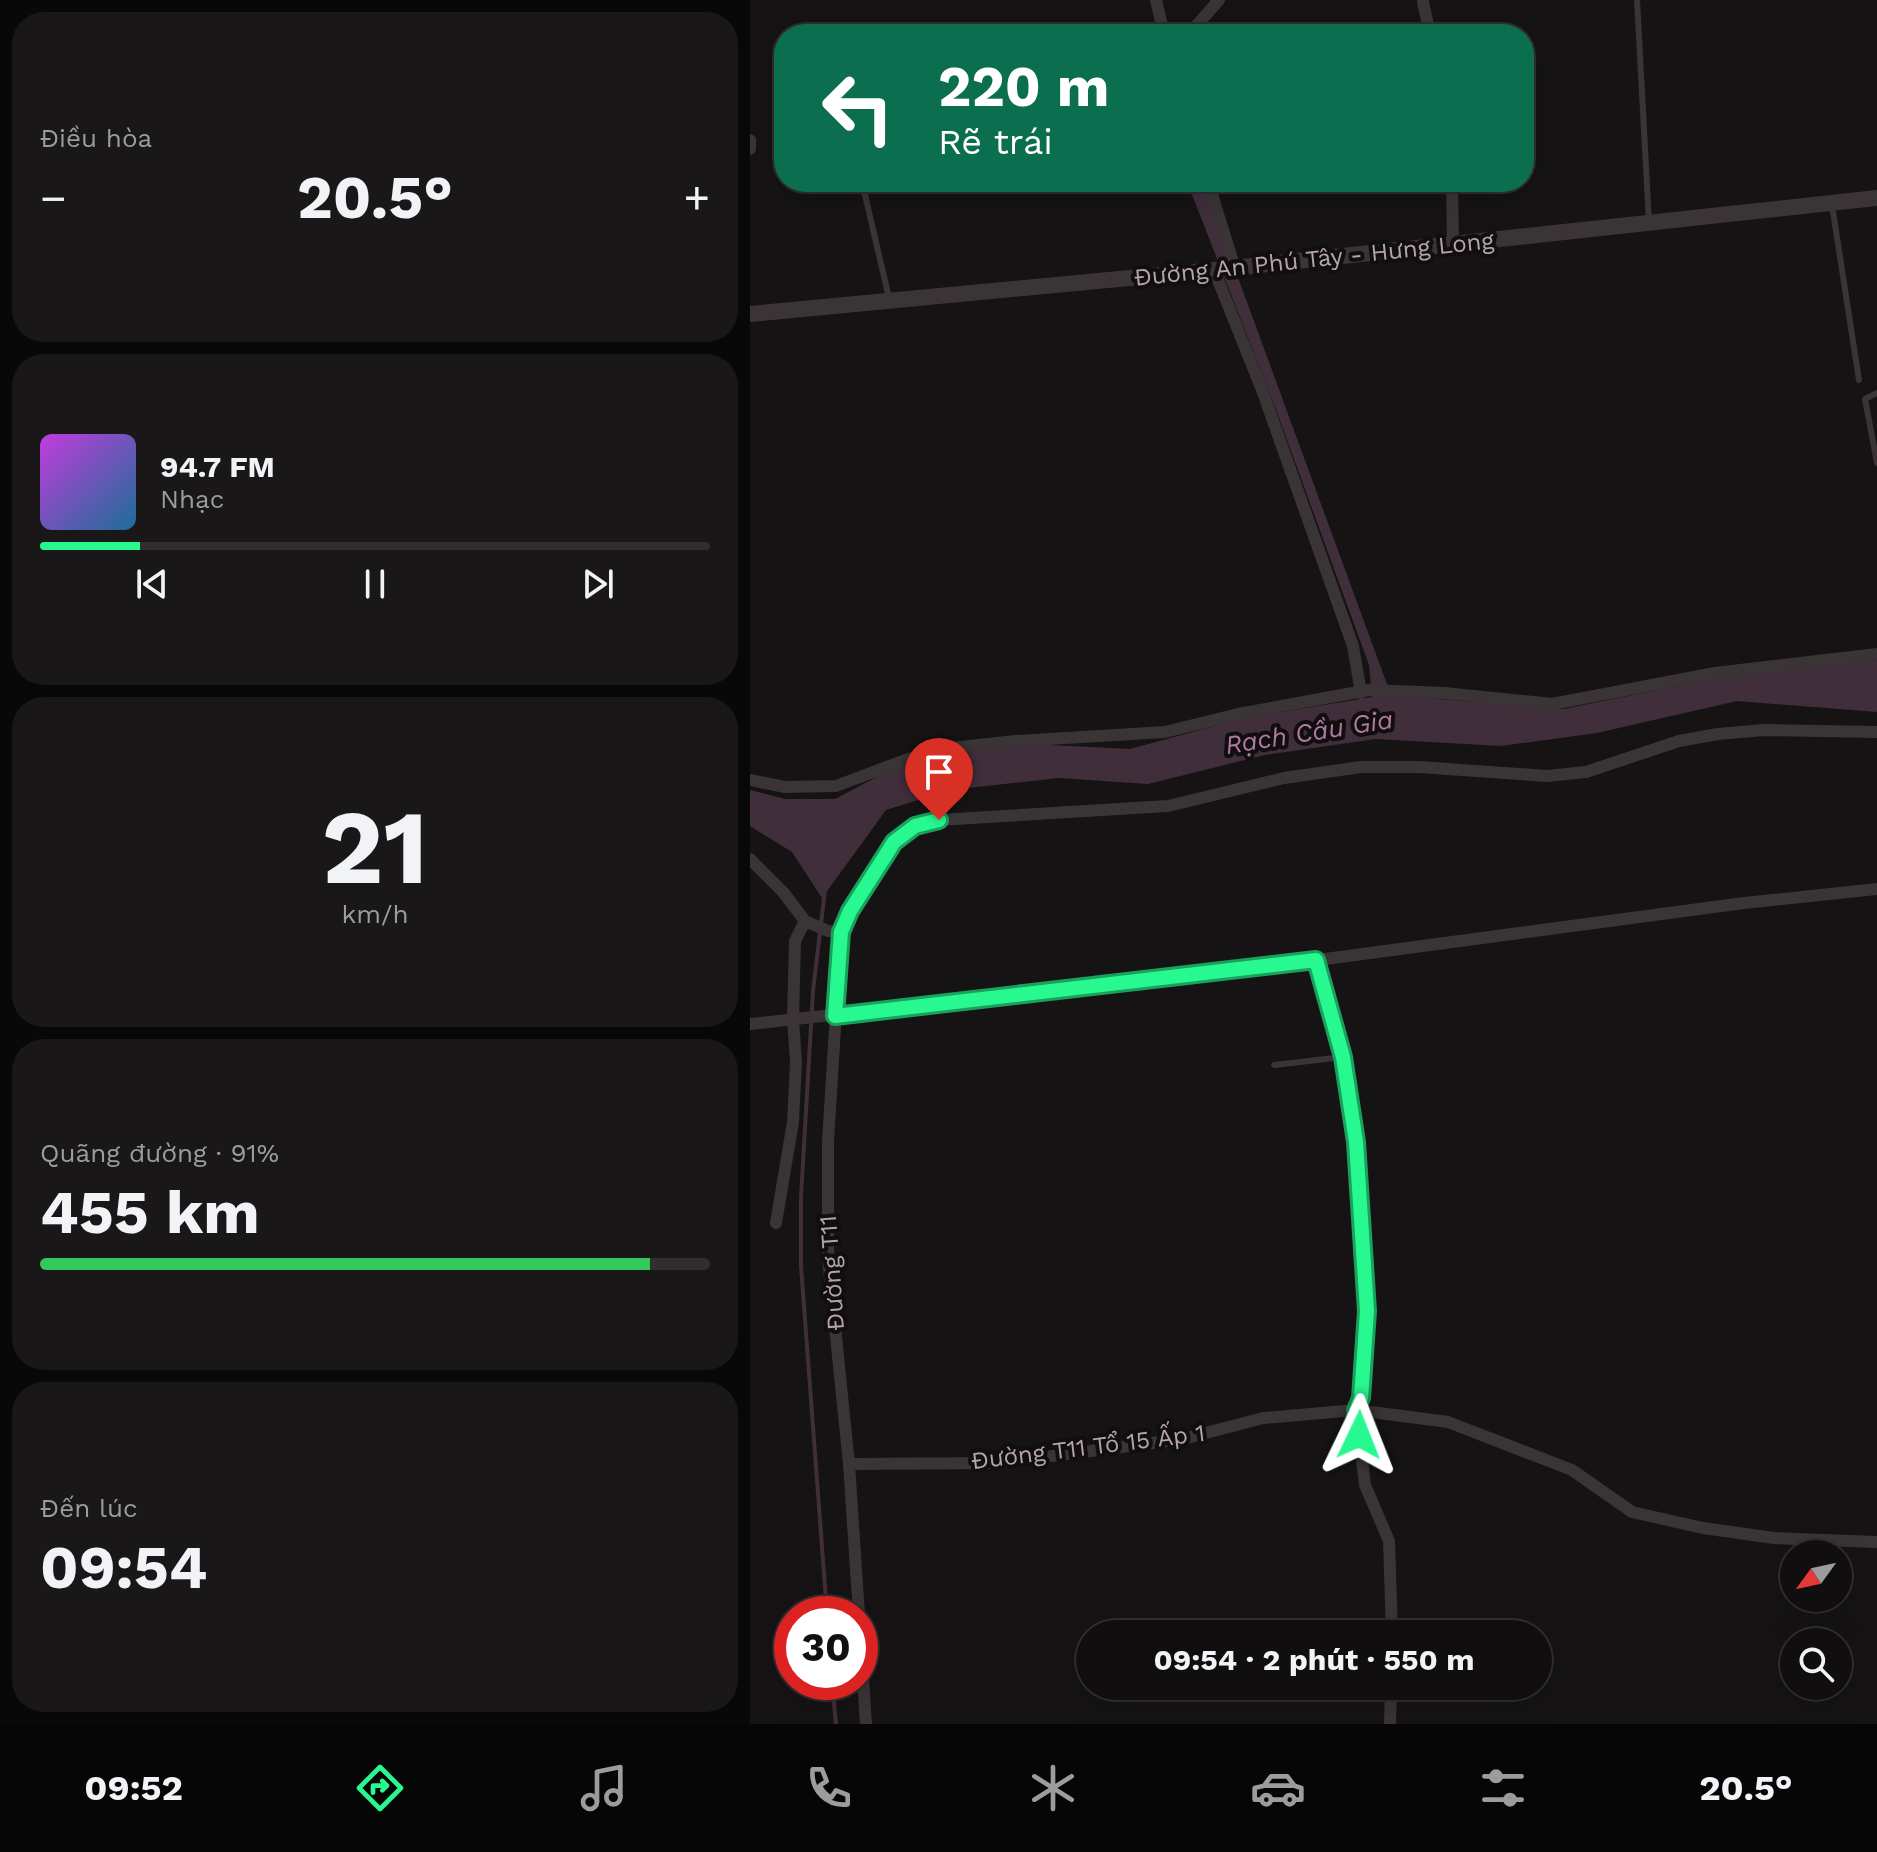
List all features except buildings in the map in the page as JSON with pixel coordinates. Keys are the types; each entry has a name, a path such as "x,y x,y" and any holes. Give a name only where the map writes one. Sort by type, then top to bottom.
{"street":[{"path":"1156,0 1162,24"},
{"path":"1198,24 1219,0"},
{"path":"1423,2 1428,24"},
{"path":"750,140 750,149"},
{"path":"1211,192 1235,268"},
{"path":"1452,192 1453,244"},
{"name":"Đường An Phú Tây - Hưng Long","path":"750,314 1216,270 1877,198"},
{"path":"1216,270 1353,646 1365,692"},
{"path":"750,780 785,787 836,786 908,759 951,748 1165,732 1238,714 1365,692 1445,693 1552,704 1715,673 1877,654"},
{"path":"750,859 783,892 805,921 834,931 894,842 915,826 939,820 1168,806 1284,778 1361,767 1432,767 1547,776 1586,772 1679,741 1718,734 1764,730 1877,732"},
{"path":"750,1024 1316,960 1728,905 1877,889"},
{"path":"776,1223 793,1122 795,941 805,921"},
{"name":"Đường T11","path":"834,931 835,1016 828,1141 828,1258 849,1464 858,1596"},
{"path":"1316,960 1343,1057 1356,1142 1367,1311 1361,1398 1356,1410 1365,1485 1389,1541 1392,1620"},
{"name":"Đường T11 Tổ 15 Ấp 1","path":"849,1464 999,1463 1183,1439 1263,1418 1356,1410 1448,1422 1572,1470 1632,1512 1703,1528 1774,1538 1877,1542"},
{"path":"864,1700 866,1724"},
{"path":"1390,1724 1391,1700"}],"lane":[{"path":"1637,0 1649,222"},
{"path":"864,192 890,301"},
{"path":"1832,202 1859,380"},
{"path":"1877,393 1865,399 1877,463"},
{"path":"1274,1065 1343,1057"}],"water":[{"name":"Rạch Cầu Gia","path":"1191,192 1207,192 1391,695 1563,709 1738,674 1877,660 1877,712 1737,701 1597,733 1501,746 1376,739 1265,755 1148,784 1059,778 950,790 886,810 822,898 792,852 750,826 750,790 785,799 835,799 899,765 950,754 1030,744 1130,749 1240,719 1372,697 1369,665 1275,407"}],"waterway":[{"path":"825,890 813,991 801,1197 801,1266 826,1596"},
{"path":"834,1700 836,1724"}],"route":[{"path":"939,820 915,826 894,842 850,911 841,932 835,1016 1316,960 1343,1057 1356,1142 1367,1311 1361,1398 1356,1410 1359,1435"}]}
